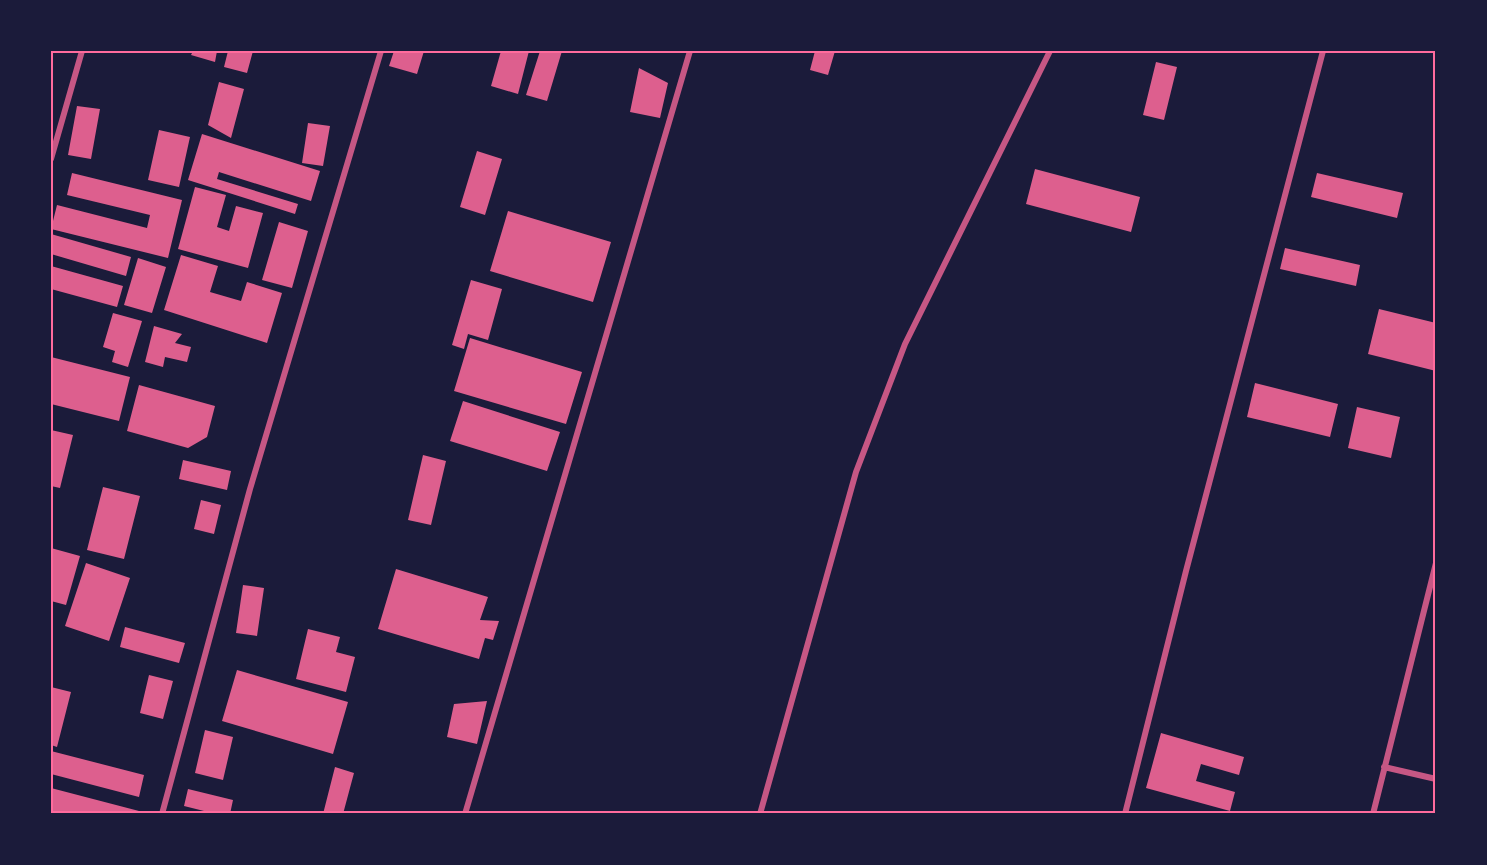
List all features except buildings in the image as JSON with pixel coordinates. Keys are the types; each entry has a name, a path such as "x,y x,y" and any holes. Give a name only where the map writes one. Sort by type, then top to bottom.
{"street":[{"path":"51,159 82,51"},
{"path":"162,814 250,489 381,51"},
{"path":"465,814 690,51"},
{"path":"760,814 856,472 905,344 1050,51"},
{"path":"1125,814 1186,571 1323,51"},
{"path":"1373,814 1436,562"},
{"path":"1384,767 1436,779"}]}
